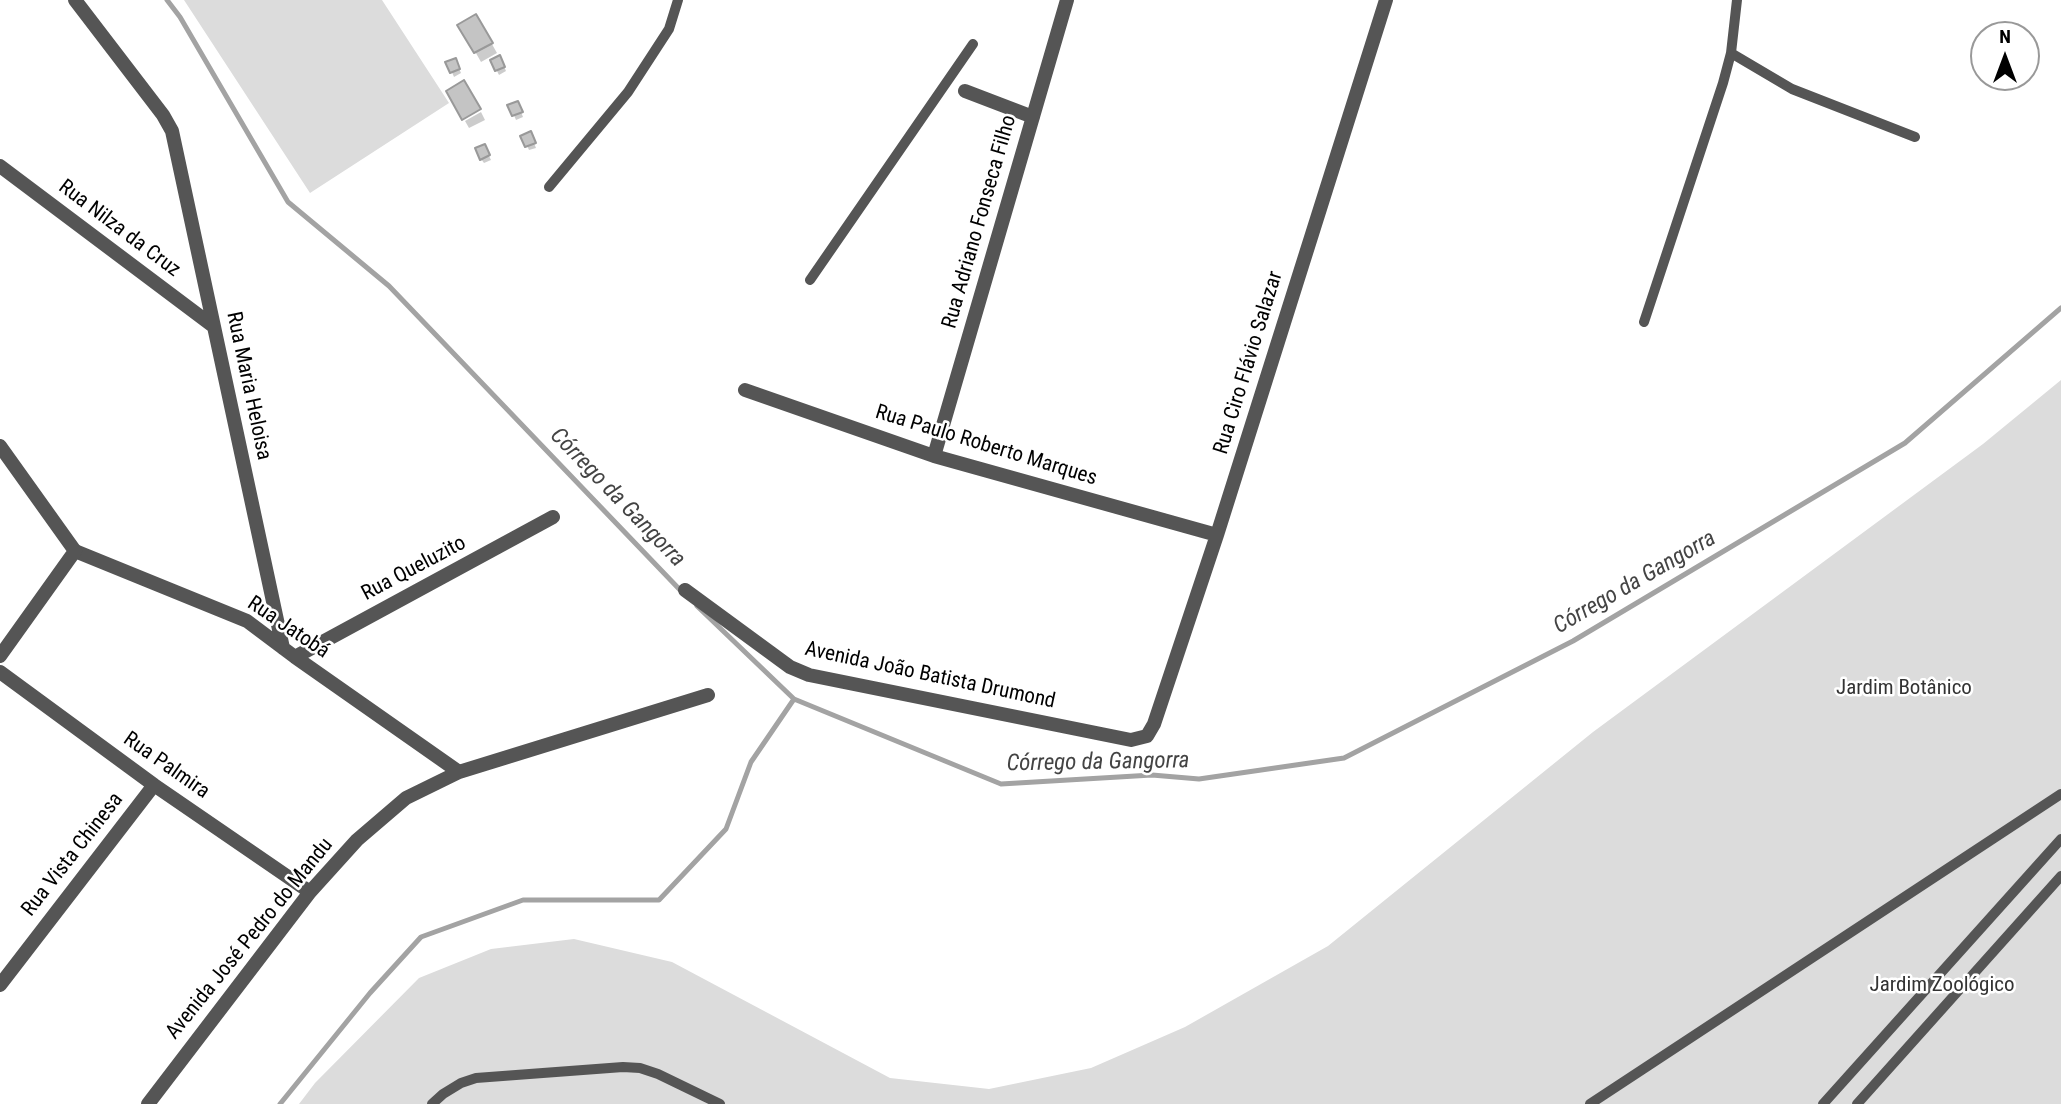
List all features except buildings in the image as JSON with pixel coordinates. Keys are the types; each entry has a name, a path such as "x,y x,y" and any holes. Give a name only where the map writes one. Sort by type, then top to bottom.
{"street":[{"name":"Rua Maria Heloisa","path":"75,0 163,115 172,131 213,326 289,653"},
{"name":"Rua Adriano Fonseca Filho","path":"934,456 1067,0"},
{"name":"Rua Ciro Flávio Salazar","path":"1147,736 1154,724 1217,535 1386,0"},
{"path":"965,91 1033,117"},
{"name":"Rua Nilza da Cruz","path":"0,166 213,326"},
{"name":"Rua Paulo Roberto Marques","path":"745,390 934,456 1217,535"},
{"path":"0,446 75,551 0,656"},
{"name":"Rua Queluzito","path":"289,653 553,517"},
{"name":"Rua Jatobá","path":"75,551 247,621 459,772"},
{"name":"Avenida João Batista Drumond","path":"685,590 790,667 809,675 1131,740 1147,736"},
{"name":"Rua Palmira","path":"0,672 154,785 310,892"},
{"name":"Avenida José Pedro do Mandu","path":"148,1104 310,892 357,840 406,798 459,772 708,695"},
{"name":"Rua Vista Chinesa","path":"0,985 154,785"}],"lane":[{"path":"549,187 628,92 669,29 678,0"},
{"path":"1644,322 1723,83 1731,53 1737,0"},
{"path":"810,280 973,44"},
{"path":"1731,53 1793,89 1915,137"},
{"path":"947,82 965,91"},
{"path":"1590,1104 2061,794"},
{"path":"1823,1104 2061,839"},
{"path":"1857,1104 2061,876"},
{"path":"432,1104 461,1083 476,1078 623,1066 658,1074 720,1104"}],"green space":[{"path":"184,0 382,0 449,103 310,193"},
{"name":"Jardim Botânico","path":"2061,380 2061,1104 299,1104 315,1083 419,978 491,949 574,939 672,962 890,1078 989,1089 1091,1068 1185,1027 1328,946 1593,732 1983,444"}],"waterway":[{"name":"Córrego da Gangorra","path":"167,0 180,17 288,202 389,286 682,592"},
{"name":"Córrego da Gangorra","path":"697,606 794,699 1001,784 1152,775 1199,779 1344,758 1573,641 1905,443 2061,308"},
{"path":"280,1104 370,993 421,937 523,900 659,900 726,829 751,762 794,699"}],"park label":[{"name":"Jardim Zoológico","path":"1942,986"}]}
